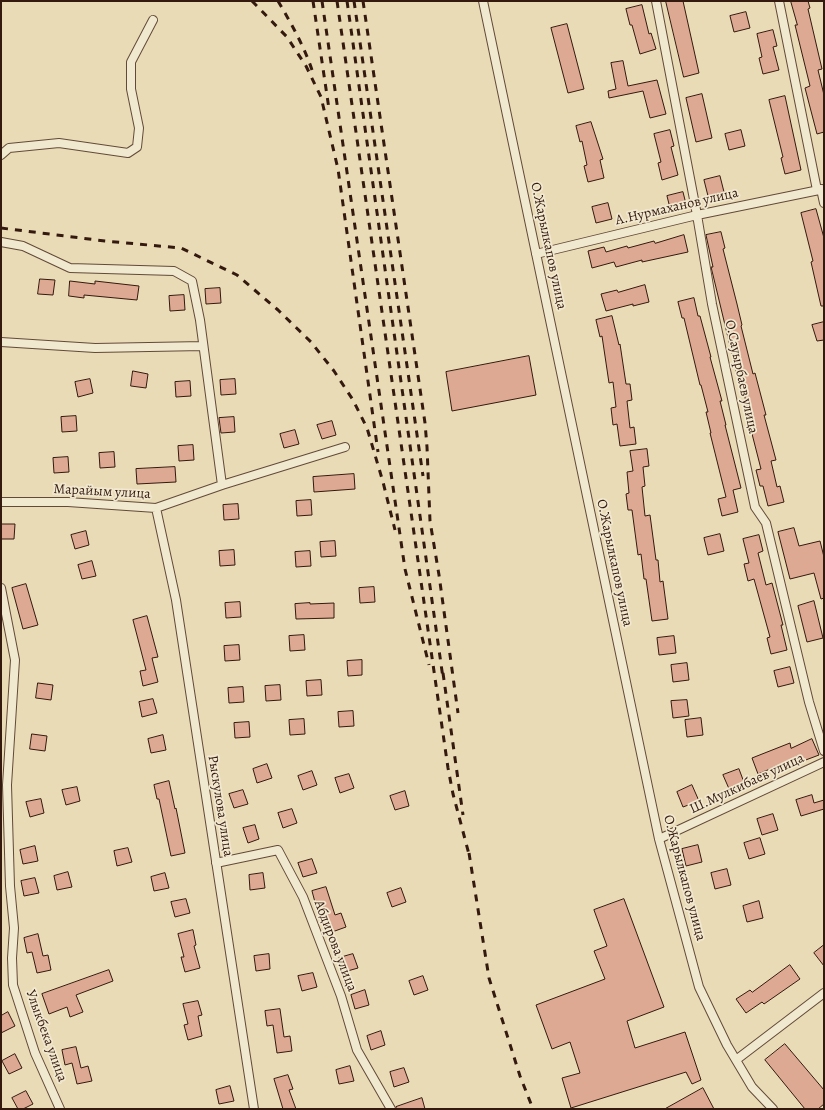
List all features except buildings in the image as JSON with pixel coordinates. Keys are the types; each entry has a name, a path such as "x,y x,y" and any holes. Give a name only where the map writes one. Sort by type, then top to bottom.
{"street":[{"name":"О.Жарылкапов улица","path":"483,1 658,839 699,988 717,1027 752,1087 773,1109"},
{"name":"О.Сауырбаев улица","path":"656,1 697,215 712,304 755,507 766,523 809,702 824,751"},
{"path":"779,1 824,203"},
{"path":"1,155 9,148 59,143 128,153 137,147 139,128 131,89 130,62 153,20"},
{"name":"А.Нурмаханов улица","path":"536,254 697,215 821,189"},
{"path":"1,242 23,246 70,268 174,271 192,281 203,346 222,485"},
{"path":"1,342 95,348 203,346"},
{"name":"Марайым улица","path":"1,502 68,502 156,508 222,485 345,446"},
{"name":"Рыскулова улица","path":"156,508 176,600 254,1109"},
{"name":"Улыкбека улица","path":"1,588 15,660 7,785 10,886 14,928 12,958 14,985 35,1053 60,1109"},
{"name":"Ш.Мулкибаев улица","path":"658,839 824,762"},
{"name":"Абдирова улица","path":"216,863 278,850 303,897 341,996 357,1050 391,1109"},
{"path":"736,1060 824,993"}],"railway":[{"path":"252,1 287,37 306,66 321,97 338,169 378,452"},
{"path":"278,1 301,43 312,70"},
{"path":"313,1 329,109"},
{"path":"322,1 405,569 429,665"},
{"path":"337,1 448,768 453,794 470,858"},
{"path":"347,1 443,678"},
{"path":"354,1 423,476"},
{"path":"363,1 425,423 430,521 458,713"},
{"path":"1,228 105,241 181,248 237,275 278,310 311,342 334,371 353,400 367,428 395,530"},
{"path":"443,673 463,815"},
{"path":"469,853 489,978 520,1076 533,1109"}]}
